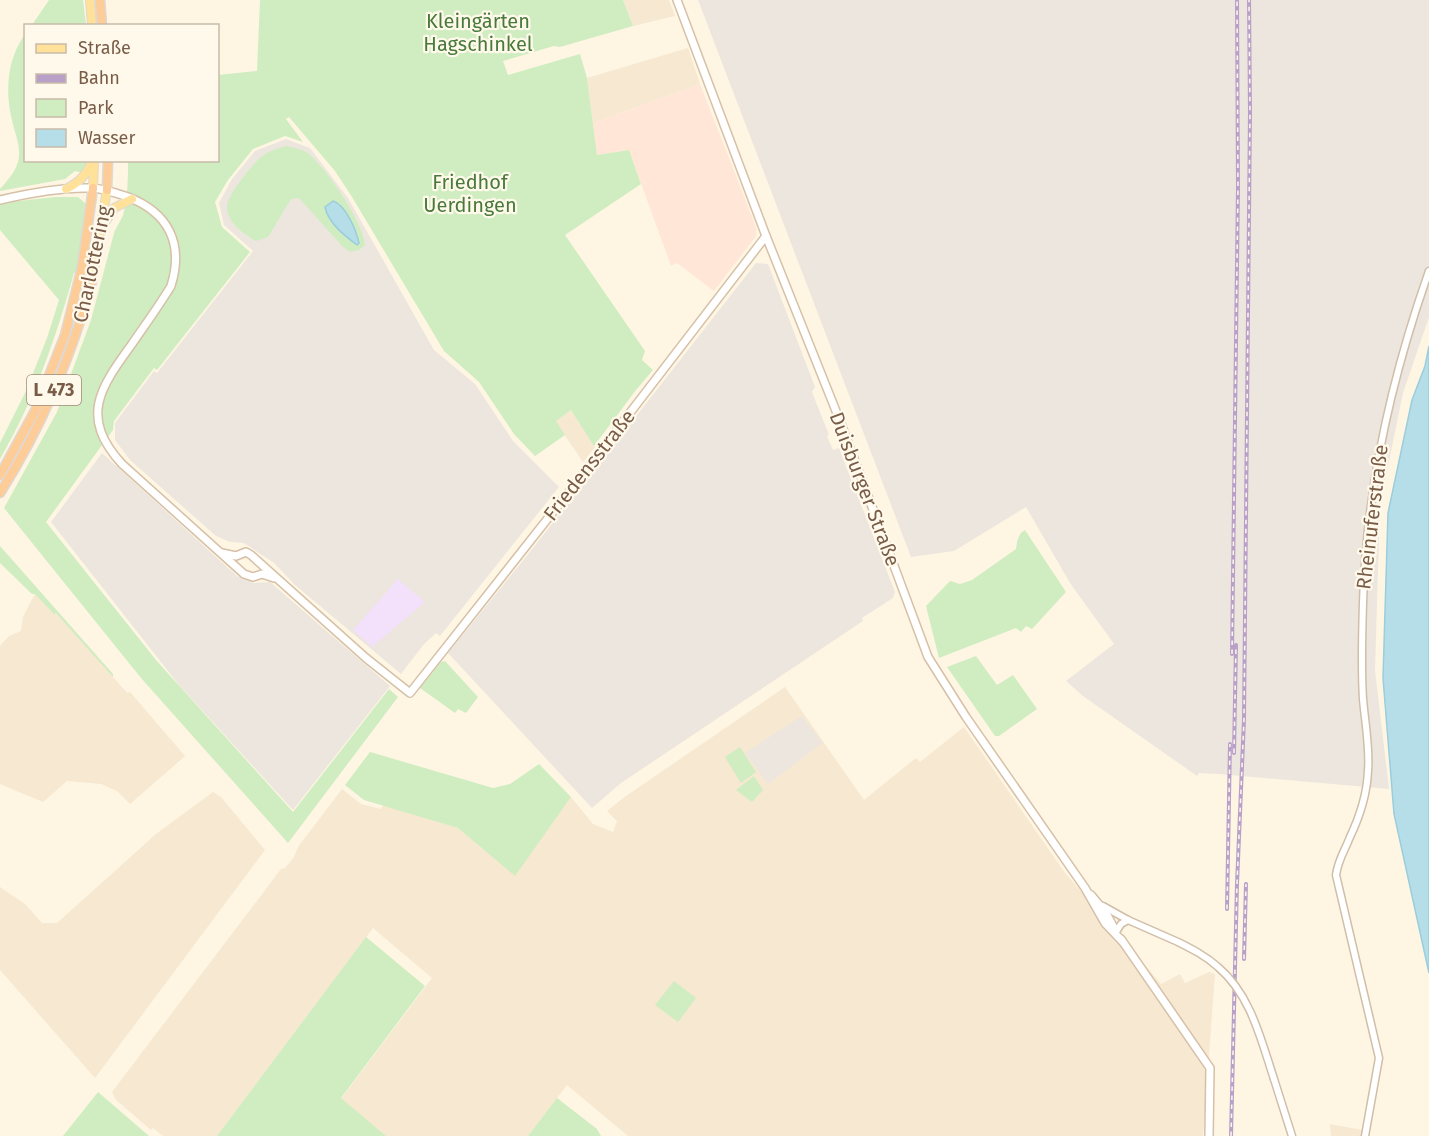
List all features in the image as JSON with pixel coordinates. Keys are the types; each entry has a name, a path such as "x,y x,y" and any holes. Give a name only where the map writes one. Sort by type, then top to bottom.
{"highway":[{"path":"100,0 102,24"},
{"name":"Charlottering","path":"107,190 108,162"},
{"name":"Charlottering","path":"0,475 36,409 65,335 82,267 93,188"},
{"name":"Charlottering","path":"0,493 44,413 61,375 92,281"}],"main road":[{"path":"90,0 92,24"},
{"name":"Duisburger Straße","path":"677,0 766,236 840,421 928,657 966,717 1085,888 1106,923 1122,941"},
{"path":"66,189 78,183 92,162"},
{"name":"Charlottering","path":"93,162 93,188"},
{"path":"0,200 66,189 107,190 150,207 166,226 175,249 175,272 171,286 105,384 98,406 100,428 111,451 122,464 244,574 253,577 262,574 277,579"},
{"name":"Charlottering","path":"92,281 107,190"},
{"path":"102,228 114,208 132,199"},
{"name":"Friedensstraße","path":"277,579 366,658 410,693 766,236"},
{"path":"222,553 236,556 246,552 277,579"},
{"path":"234,565 236,556"},
{"path":"253,577 260,570 261,563"},
{"name":"Duisburger Straße","path":"1085,888 1100,905 1122,941 1210,1068 1209,1136"}],"street":[{"name":"Rheinuferstraße","path":"1365,1136 1379,1058 1336,875 1339,859 1363,804 1368,770 1363,698 1362,632 1365,561 1371,501 1383,428 1399,362 1429,271"},
{"path":"1100,905 1178,942 1217,966 1229,978 1255,1024 1292,1136"},
{"path":"1116,932 1118,926 1128,920"}],"shaded area":[{"path":"623,0 669,0 675,16 633,26"},
{"path":"698,0 1429,0 1429,317 1403,393 1380,505 1375,670 1389,789 1219,774 1199,773 1197,776 1083,696 1066,681 1114,644 1070,583 1026,507 954,551 911,557"},
{"path":"688,48 700,84 593,123 587,78"},
{"path":"700,84 756,227 756,236 714,291 677,263 671,266 629,150 597,155 593,123"},
{"path":"286,139 310,148 348,198 434,350 475,384 513,441 559,487 440,636 436,633 424,644 401,674 295,585 274,563 244,543 230,542 216,536 130,460 115,440 115,423 154,371 157,373 253,251 224,225 219,203 232,179 255,151"},
{"path":"756,263 768,264 815,387 812,392 829,435 827,436 833,450 839,448 895,592 893,598 862,618 863,621 621,783 592,808 448,653"},
{"path":"571,410 595,447 583,462 555,421"},
{"path":"102,453 237,576 254,583 270,582 390,686 293,810 179,685 51,522"},
{"path":"398,579 425,602 372,647 353,630"},
{"path":"35,594 67,624 127,693 130,692 185,756 130,804 117,791 101,784 67,781 43,802 0,784 0,646 9,636 21,631 23,617"},
{"path":"785,687 864,800 916,758 920,762 964,727 1065,873 1161,984 1180,974 1185,983 1209,972 1215,974 1203,1136 628,1136 567,1085 528,1136 386,1136 341,1099 432,978 373,928 217,1136 163,1136 153,1128 151,1130 116,1100 112,1092 281,869 285,868 294,857 298,847 342,789 361,804 380,809 384,805 458,828 515,875 571,797 593,824 613,832 617,821 607,811"},
{"path":"802,716 822,743 768,784 745,753"},
{"path":"213,792 221,797 265,850 95,1078 0,970 0,887 25,904 42,923 57,923 156,834"},
{"path":"1330,1124 1362,1130 1361,1136 1331,1136"}],"green space":[{"path":"49,0 83,0 86,24 33,24"},
{"path":"260,0 623,0 633,26 503,61 508,75 580,54 587,78 597,155 629,150 641,184 565,235 645,351 642,360 653,370 594,446 571,410 556,421 565,435 535,456 514,434 479,382 444,351 335,171 289,117 286,119 303,142 285,136 253,149 228,180 215,202 222,227 250,252 157,370 154,368 114,421 113,430 46,522 156,660 293,812 389,689 398,697 288,843 141,678 4,508 57,412 91,320 114,233 123,214 127,192 128,162 219,162 219,75 257,71"},
{"path":"24,36 24,162 87,162 83,173 75,171 65,179 0,191 13,172 19,157 8,86 11,65"},
{"path":"287,146 309,154 334,184 351,210 363,235 365,245 359,250 350,252 342,246 299,198 291,199 268,237 256,241 241,231 230,218 228,201 252,166 267,153"},
{"path":"78,197 85,203 77,272 74,273 52,345 34,392 0,459 0,443 26,391 59,300 0,230 0,203"},
{"path":"1025,530 1066,592 1032,629 1026,626 1021,632 1016,628 939,658 926,606 950,581 960,584 972,580 1016,549 1019,536"},
{"path":"0,546 113,674 113,677 56,613 54,614 0,563"},
{"path":"976,656 997,685 1013,675 1037,709 999,736 995,736 947,667"},
{"path":"445,661 478,697 466,713 458,709 455,713 420,688 441,662"},
{"path":"740,747 756,772 741,783 725,757"},
{"path":"370,752 493,788 510,784 539,764 571,797 515,876 458,828 364,800 345,785"},
{"path":"754,776 763,790 752,802 736,790"},
{"path":"366,937 425,986 341,1098 386,1136 217,1136"},
{"path":"674,981 696,998 678,1022 655,1005"},
{"path":"98,1092 149,1136 63,1136"},
{"path":"557,1098 597,1129 601,1136 528,1136"}],"water":[{"path":"333,201 342,207 350,219 358,238 357,245 338,229 327,213 325,207"},
{"path":"1429,346 1429,973 1394,814 1383,678 1388,513 1412,400 1425,366"}],"railway":[{"path":"1232,654 1238,187 1237,0"},
{"path":"1231,1136 1237,884 1244,719 1249,0"},
{"path":"1234,753 1236,645"},
{"path":"1227,909 1230,744"},
{"path":"1244,959 1246,884"}],"park label":[{"name":"Kleingärten Hagschinkel","path":"478,32"},
{"name":"Friedhof Uerdingen","path":"470,194"}]}
